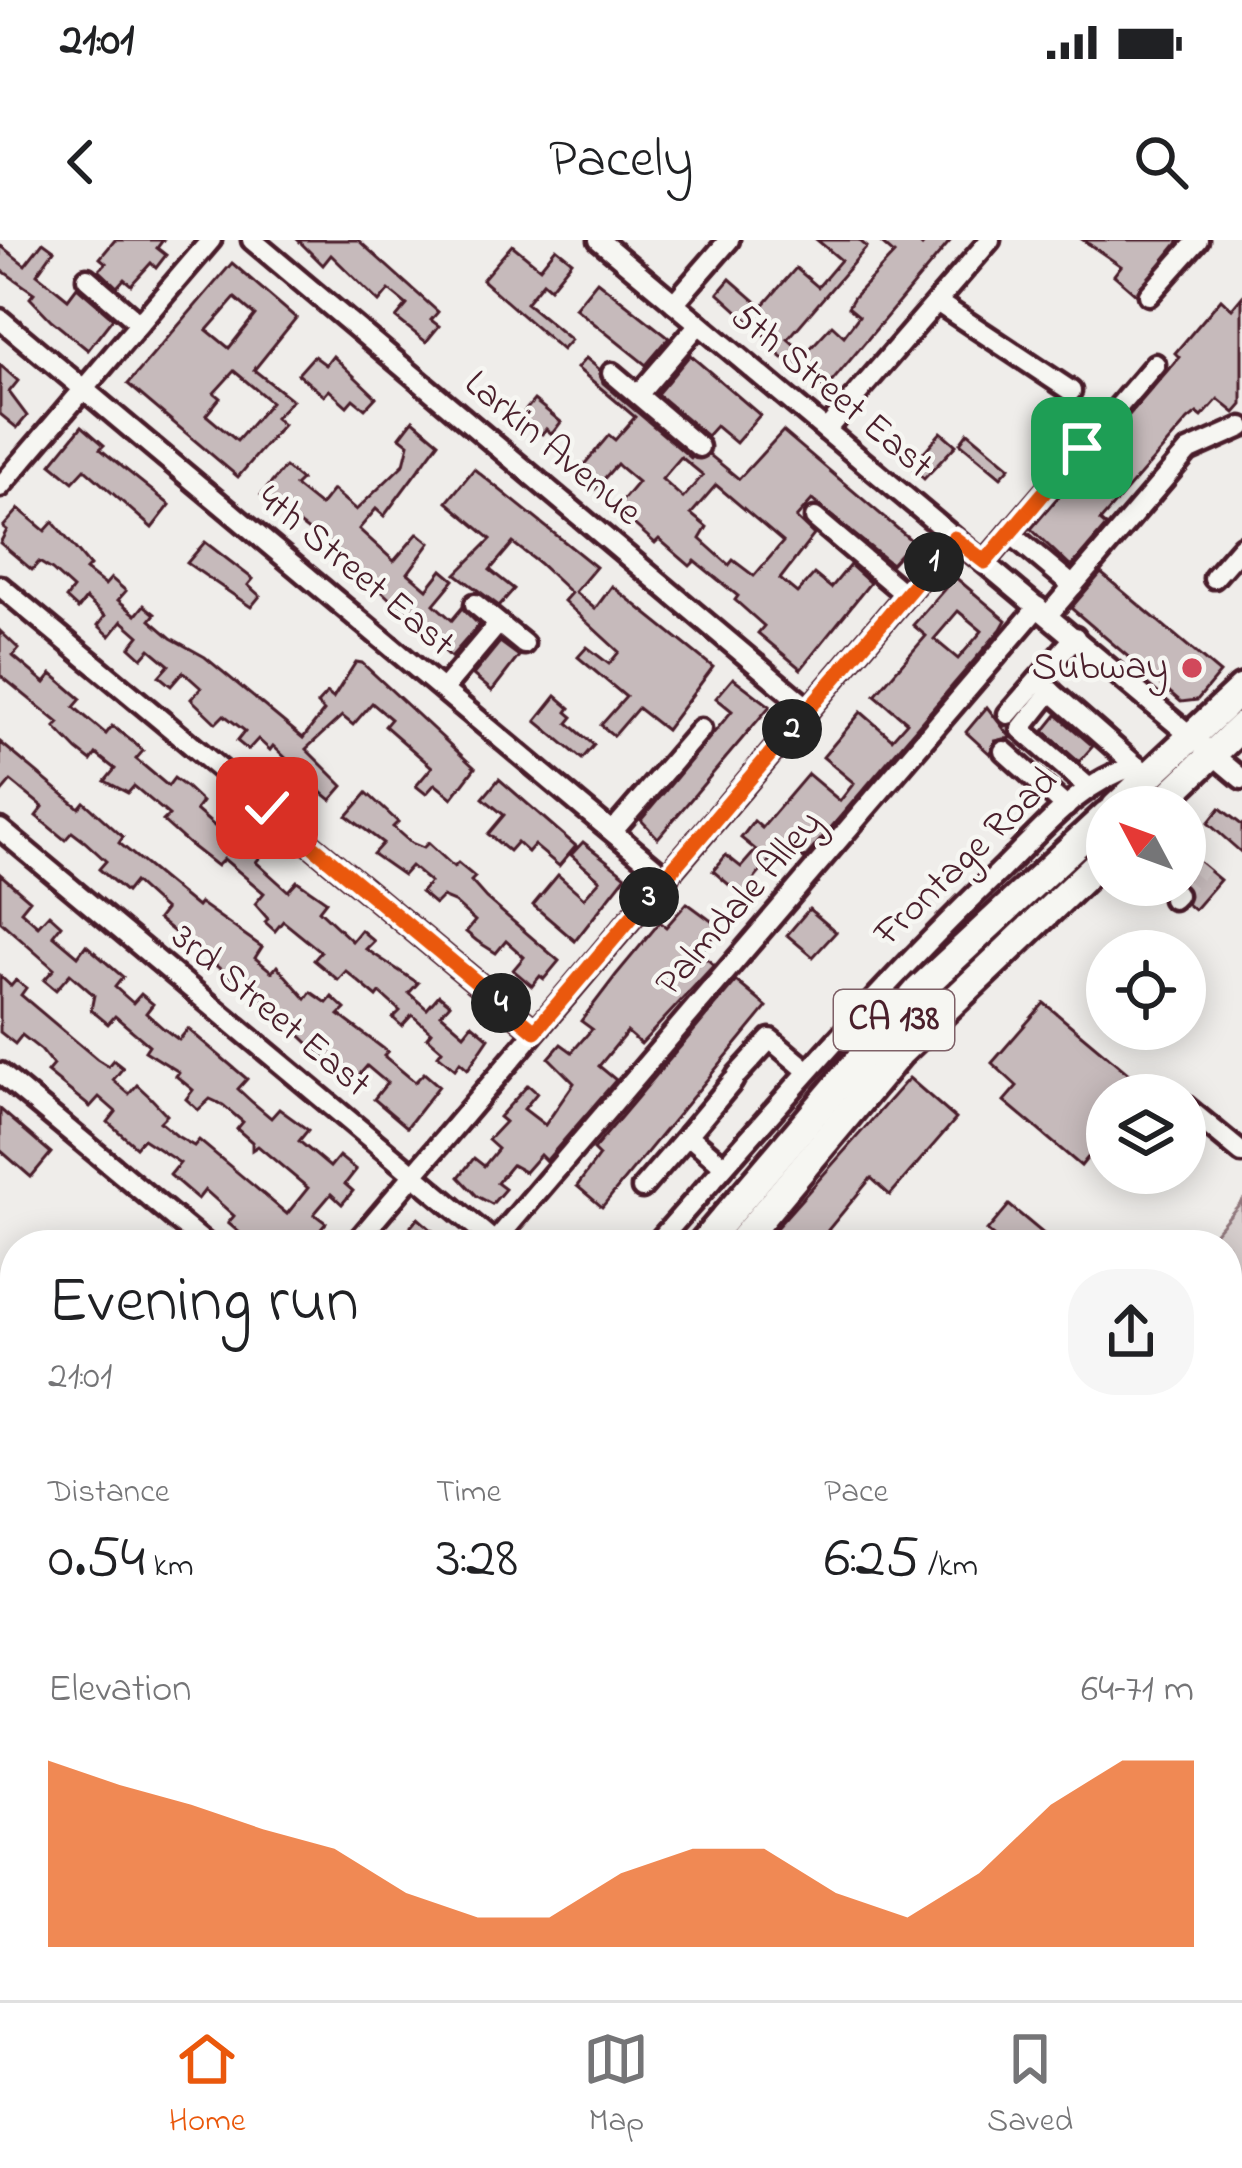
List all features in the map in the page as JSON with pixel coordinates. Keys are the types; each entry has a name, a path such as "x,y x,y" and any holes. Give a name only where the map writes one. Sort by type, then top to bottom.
{"highway":[{"path":"1172,786 1242,689"},
{"path":"1132,786 1144,770 1242,727"},
{"name":"CA 138","path":"715,1230 918,991 1086,835"},
{"name":"CA 138","path":"751,1230 899,1053 1086,875"}],"street":[{"path":"0,487 212,240"},
{"name":"Larkin Avenue","path":"252,240 809,709"},
{"name":"5th Street East","path":"599,240 1242,779"},
{"path":"674,303 729,240"},
{"path":"826,430 990,240"},
{"path":"1149,296 1198,240"},
{"path":"87,278 139,323"},
{"path":"937,302 1071,391"},
{"name":"4th Street East","path":"0,320 667,877"},
{"path":"638,395 699,324"},
{"path":"985,562 1155,364"},
{"path":"612,373 699,447"},
{"name":"Palmdale Alley","path":"507,1230 1043,611 1073,586 1188,451 1242,427"},
{"path":"815,518 906,595"},
{"path":"1010,533 1073,586"},
{"path":"367,1230 954,538"},
{"path":"1214,578 1242,546"},
{"path":"0,586 535,1031"},
{"path":"475,604 524,644"},
{"path":"444,688 499,624"},
{"path":"1075,637 1021,729 1087,786"},
{"path":"1009,714 1045,686"},
{"path":"1045,686 1144,770"},
{"path":"613,831 701,729"},
{"path":"1004,751 1066,807"},
{"name":"Frontage Road","path":"1091,786 1144,770"},
{"name":"Frontage Road","path":"669,1230 884,985 1086,789"},
{"name":"3rd Street East","path":"0,829 479,1230"},
{"path":"642,1188 775,1033 808,1071"},
{"path":"0,1073 189,1230"},
{"path":"1206,1123 1242,1153"},
{"path":"688,1135 724,1166"},
{"path":"711,1182 728,1215"}],"shaded area":[{"path":"1242,1201 1242,1230 1217,1230"}],"building":[{"path":"115,240 163,240 157,248 166,255 156,268 151,263 131,285 124,279 117,287 99,270 106,263 100,258"},
{"path":"298,240 358,240 438,312 431,320 439,326 426,342 396,318 407,305 389,290 379,302 331,255 323,265"},
{"path":"817,240 859,240 867,247 788,339 805,354 832,325 844,336 859,316 848,307 894,254 878,240 916,240 922,246 927,240 951,240 825,390 779,355 773,343 718,293 730,279 762,307 796,268 818,287 841,260"},
{"path":"1083,240 1180,240 1136,294 1114,275 1121,266"},
{"path":"43,242 54,250 37,274 68,299 77,287 113,318 88,350 30,298 34,293 0,269 0,245 25,265"},
{"path":"512,245 540,268 556,248 572,261 550,288 543,282 526,303 571,340 562,350 482,280"},
{"path":"232,263 296,318 254,370 292,400 275,418 283,425 238,477 128,384","holes":["235,298 255,315 229,348 207,330","234,371 271,402 237,441 206,415 220,398 214,393"]},
{"path":"597,281 669,338 646,365 575,308"},
{"path":"1242,297 1242,405 1235,413 1218,399 1202,417 1197,413 1188,420 1100,521 1106,526 1071,567 1031,529 1179,357 1175,353 1221,299 1232,309"},
{"path":"690,355 760,415 736,443 716,426 707,436 657,394"},
{"path":"314,356 326,365 333,356 376,397 365,409 353,399 347,406 329,390 324,396 298,374"},
{"path":"586,358 599,369 603,383 691,458 710,455 739,479 783,431 912,541 891,564 812,500 796,518 814,535 780,579 797,593 814,574 831,588 850,565 870,583 801,669 758,633 764,626 735,600 738,596 695,561 690,566 659,539 655,543 616,508 638,482 617,464 595,489 576,474 609,435 615,440 635,417 577,368","holes":["681,457 703,475 683,498 662,479","716,485 783,542 754,576 733,560 729,565 700,539 707,527 691,514"]},
{"path":"0,365 18,381 9,392 27,416 17,428 0,414"},
{"path":"534,400 561,422 552,434 546,429 542,434 520,417"},
{"path":"413,420 439,442 384,516 376,509 359,529 394,561 418,533 430,543 408,573 427,589 442,570 454,580 434,604 452,620 462,608 479,625 451,657 376,586 338,554 333,560 317,547 322,541 261,495 285,467 301,480 295,486 320,506 333,490 356,510 404,464 409,444 400,437"},
{"path":"82,426 104,445 100,449 170,505 152,528 85,469 73,482 51,464"},
{"path":"941,432 956,445 924,479 911,467"},
{"path":"968,432 1010,467 1001,477 960,443"},
{"path":"474,469 596,567 575,592 595,609 612,586 713,667 666,730 638,708 614,736 601,725 626,697 578,657 587,647 609,664 619,652 564,601 571,593 513,543 490,570 514,589 499,606 456,574 491,539 447,502"},
{"path":"19,509 45,531 53,522 90,566 86,570 105,585 111,578 126,591 118,600 136,615 144,605 155,614 150,620 171,638 205,657 303,738 324,711 317,704 327,693 333,698 356,662 362,663 475,768 452,798 435,784 426,794 416,786 432,767 385,726 391,719 372,703 353,725 342,716 306,749 343,786 331,800 318,789 308,800 281,773 291,763 273,746 270,750 258,739 248,750 237,741 245,731 224,715 216,723 191,699 201,688 183,672 171,686 159,676 169,665 150,649 142,658 130,647 139,636 122,621 110,636 98,625 105,616 86,599 78,609 66,598 73,589 52,570 39,562 32,570 0,543 7,530 3,527"},
{"path":"205,542 253,579 248,585 260,596 251,607 187,563"},
{"path":"1101,573 1220,673 1197,700 1181,702 1071,608"},
{"path":"955,577 1006,620 804,859 785,842 741,895 713,871 726,855 741,867 756,850 741,838 754,821 762,828 808,774 840,801 854,783 823,757 861,712 892,739 907,722 875,695 926,636 913,625","holes":["958,611 982,631 958,659 934,639"]},
{"path":"0,631 19,649 13,656 45,683 52,674 81,699 74,707 106,734 112,726 133,742 143,751 136,759 168,786 174,778 186,787 202,802 196,810 228,838 235,829 266,850 256,862 288,891 297,881 326,901 319,910 352,941 361,930 374,941 366,949 418,983 409,993 427,1009 439,995 450,1004 441,1014 464,1034 472,1024 489,1038 468,1069 460,1062 455,1069 438,1055 442,1050 427,1037 431,1032 412,1015 402,1026 393,1018 400,1011 380,993 377,997 346,971 338,980 314,960 321,952 283,921 275,931 255,904 264,893 224,859 217,866 189,844 163,821 169,815 134,786 128,793 105,781 115,769 96,754 91,761 77,750 55,727 59,723 0,675"},
{"path":"500,642 519,656 492,691 473,675"},
{"path":"733,678 770,706 658,838 641,820 732,711 716,698"},
{"path":"556,696 570,708 567,712 573,717 568,723 594,745 582,759 536,721"},
{"path":"987,707 1011,738 995,741 990,754 966,732"},
{"path":"1057,715 1093,746 1079,762 1044,731"},
{"path":"0,742 79,808 84,802 123,837 119,843 197,907 200,903 262,947 255,958 272,972 277,966 306,999 311,992 327,1003 332,997 345,1009 339,1015 388,1052 384,1056 415,1082 424,1073 439,1086 407,1127 374,1099 387,1083 367,1066 354,1081 344,1077 285,1021 158,919 165,910 134,882 126,892 99,869 106,861 85,842 72,832 65,840 36,816 43,807 11,781 0,794"},
{"path":"499,779 576,846 559,866 534,845 528,852 517,842 509,851 488,834 504,815 483,798"},
{"path":"367,793 398,822 393,827 411,843 423,848 428,843 454,867 458,863 475,877 471,881 486,898 559,961 544,979 540,976 532,986 513,970 524,957 506,941 496,953 466,932 475,921 454,902 442,897 435,904 421,892 430,882 411,866 403,875 373,854 383,843 347,816"},
{"path":"1220,808 1242,825 1242,853 1208,823"},
{"path":"583,842 626,876 575,941 533,905 558,875 584,898 600,880 571,855"},
{"path":"1206,868 1220,880 1206,896"},
{"path":"0,874 30,900 21,911 38,926 49,914 61,925 53,935 78,956 86,945 123,977 115,987 133,1003 141,994 153,1004 146,1013 179,1040 188,1029 247,1079 238,1089 271,1118 279,1109 308,1130 299,1141 330,1167 339,1156 356,1170 345,1184 353,1191 342,1204 331,1194 314,1214 326,1223 320,1230 236,1230 228,1223 234,1216 205,1190 198,1199 170,1175 180,1163 143,1139 136,1147 108,1122 116,1112 99,1097 90,1107 47,1072 53,1065 41,1050 22,1035 15,1044 0,1032 0,976 11,986 16,980 26,988 21,995 97,1059 108,1066 113,1060 123,1068 113,1080 129,1094 137,1085 167,1115 160,1122 194,1146 199,1140 287,1214 308,1188 258,1146 252,1150 252,1142 237,1129 243,1122 223,1105 210,1099 198,1110 186,1099 193,1090 176,1076 179,1072 145,1051 149,1045 115,1016 108,1024 91,1010 94,995 70,974 56,990 44,980 54,969 0,921"},
{"path":"687,903 721,928 700,953 714,965 641,1044 627,1032 599,1066 616,1080 546,1161 540,1155 525,1172 512,1165 497,1183 505,1189 492,1204 477,1196 459,1177 474,1158 484,1166 498,1149 488,1140 505,1122 499,1117 528,1085 537,1093 524,1109 545,1125 574,1083 549,1058 561,1044 572,1052 592,1029 581,1021 616,975 660,922 666,927"},
{"path":"809,909 836,932 813,957 787,935"},
{"path":"736,981 767,1007 602,1207 577,1186 599,1156 593,1150"},
{"path":"1044,1003 1086,1038 1086,1050 1100,1050 1129,1074 1086,1074 1086,1160 1081,1166 1004,1101 1017,1086 992,1063"},
{"path":"909,1078 956,1119 890,1195 871,1178 828,1230 774,1230"},
{"path":"0,1109 51,1153 31,1177 0,1150"},
{"path":"1009,1205 1039,1230 988,1230"},
{"path":"418,1218 432,1230 408,1230"}],"place":[{"name":"Subway","path":"1192,668"}],"route":[{"path":"267,808 535,1031 954,538 985,562 1082,448"}]}
